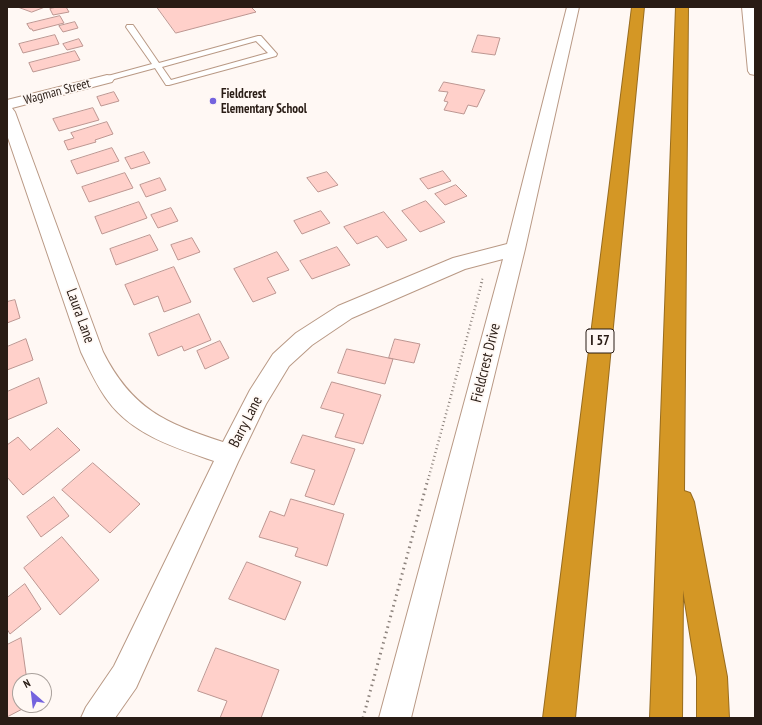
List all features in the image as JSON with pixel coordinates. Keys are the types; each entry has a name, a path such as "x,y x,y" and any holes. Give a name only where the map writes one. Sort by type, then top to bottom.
{"highway":[{"name":"I 57","path":"559,718 638,7"},
{"path":"666,718 682,7"},
{"path":"672,454 712,677 713,718"},
{"path":"550,718 564,676"}],"street":[{"name":"Fieldcrest Drive","path":"395,718 515,249 573,7"},
{"path":"748,7 755,71"},
{"name":"Wagman Street","path":"7,105 107,79"},
{"name":"Laura Lane","path":"7,112 92,352 106,382 120,400 140,418 157,428 229,455"},
{"name":"Barry Lane","path":"97,718 125,677 229,455 258,397 281,360 304,339 345,312 460,263 515,249"}],"lane":[{"path":"107,79 157,66 258,38 273,54 169,83 157,66 130,27"}],"path":[{"path":"363,718 482,282 491,254"}],"building":[{"path":"18,7 45,7 32,12"},
{"path":"66,7 69,12 53,15 50,9"},
{"path":"157,7 251,7 256,12 176,33"},
{"path":"60,16 64,23 33,31 27,24"},
{"path":"75,22 78,28 63,32 59,26"},
{"path":"55,35 59,44 23,53 19,44"},
{"path":"478,35 500,38 495,55 472,52"},
{"path":"79,39 83,46 67,50 63,44"},
{"path":"75,51 80,60 33,72 29,63"},
{"path":"444,82 485,90 477,107 468,105 464,114 444,110 448,102 444,101 448,92 439,91"},
{"path":"114,92 119,101 101,106 97,97"},
{"path":"93,108 99,120 59,131 53,119"},
{"path":"107,122 113,134 95,140 96,142 68,150 64,141 74,138 71,133"},
{"path":"112,148 119,161 77,174 71,161"},
{"path":"144,152 150,163 131,169 125,158"},
{"path":"443,171 451,181 428,189 420,179"},
{"path":"327,172 338,185 318,192 307,178"},
{"path":"125,173 133,188 89,202 82,187"},
{"path":"160,178 166,190 146,197 140,185"},
{"path":"456,185 467,196 445,205 435,194"},
{"path":"426,201 445,222 420,232 402,211"},
{"path":"139,202 147,218 102,234 95,217"},
{"path":"171,208 178,221 158,228 151,215"},
{"path":"321,211 330,223 302,234 294,221"},
{"path":"384,212 407,240 387,248 377,236 357,244 344,227"},
{"path":"150,235 158,250 116,265 110,249"},
{"path":"192,238 200,252 178,260 171,245"},
{"path":"337,247 350,265 312,279 300,261"},
{"path":"277,252 289,270 267,278 276,293 253,302 234,269"},
{"path":"174,267 191,302 164,312 158,296 134,305 125,285"},
{"path":"15,300 20,318 7,323 7,302"},
{"path":"199,314 211,340 184,351 182,346 158,356 149,334"},
{"path":"26,339 33,360 7,370 7,347"},
{"path":"395,339 420,344 414,363 389,358"},
{"path":"220,341 229,358 205,369 197,351"},
{"path":"347,349 393,359 385,384 338,373"},
{"path":"39,378 47,403 7,420 7,392"},
{"path":"332,382 381,395 363,444 335,437 344,414 321,408"},
{"path":"58,428 80,450 23,495 7,477 7,445 18,437 30,450"},
{"path":"303,435 355,449 334,505 305,496 315,470 291,463"},
{"path":"93,463 140,504 110,533 62,490"},
{"path":"54,497 69,516 41,537 27,517"},
{"path":"291,499 344,514 327,566 295,556 298,548 259,537 270,511 284,516"},
{"path":"62,537 99,580 60,615 24,568"},
{"path":"247,562 301,582 285,620 229,599"},
{"path":"25,584 41,609 10,634 7,629 7,598"},
{"path":"21,638 26,673 12,673 12,713 15,713 7,717 7,645"},
{"path":"216,648 279,670 261,718 220,718 227,701 198,691"}],"place":[{"name":"Fieldcrest Elementary School","path":"213,101"}]}
